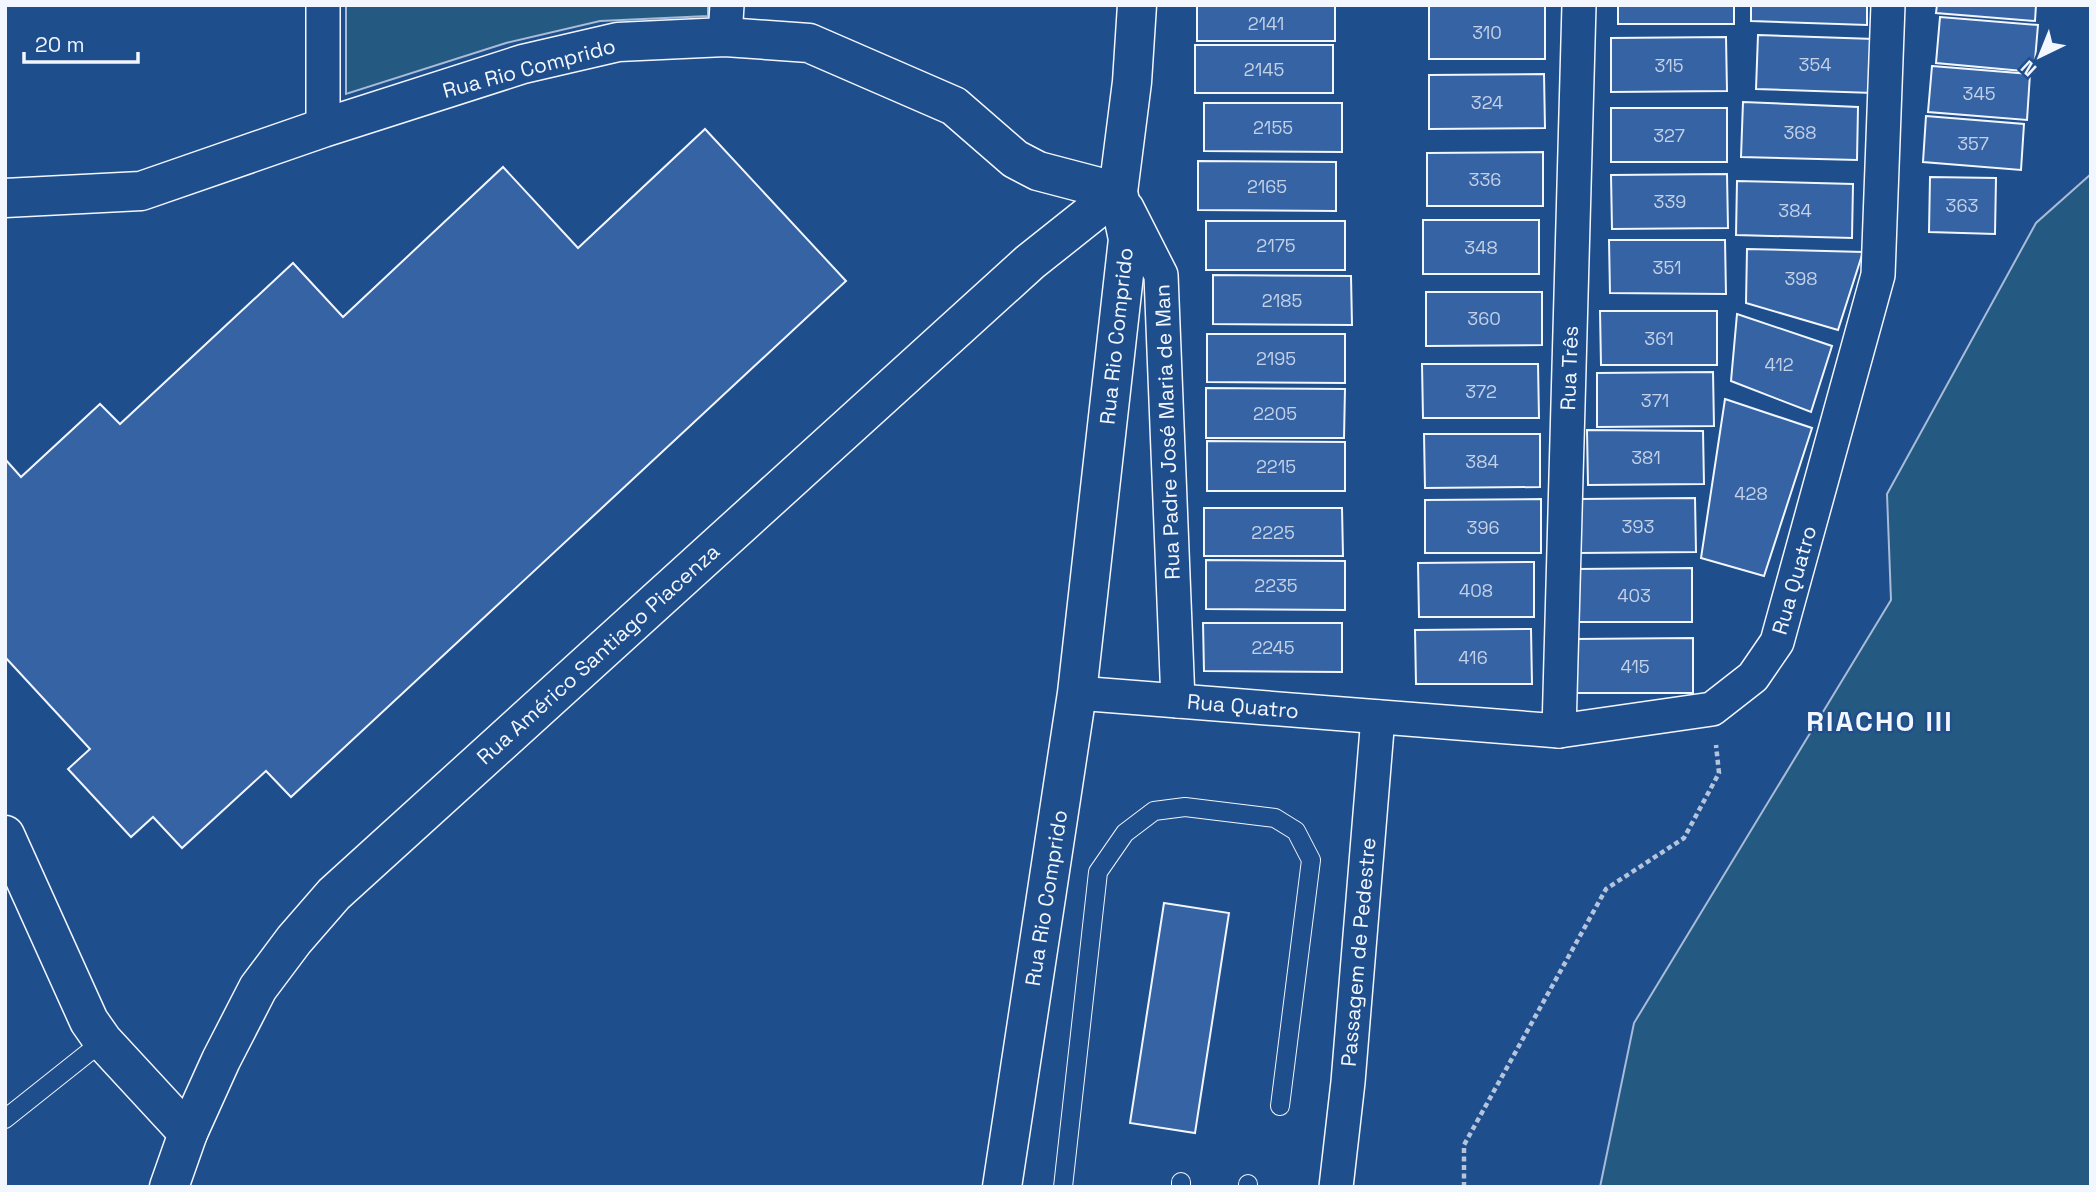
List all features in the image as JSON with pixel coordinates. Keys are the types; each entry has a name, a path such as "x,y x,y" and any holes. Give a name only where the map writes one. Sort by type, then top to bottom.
{"street":[{"path":"323,5 323,128"},
{"path":"1118,192 1132,82 1137,5"},
{"name":"Rua Três","path":"1559,731 1579,5"},
{"name":"Rua Quatro","path":"1077,693 1559,731 1712,709 1753,677 1777,642 1878,275 1888,5"},
{"name":"Rua Rio Comprido","path":"5,198 141,191 323,128 523,64 726,21 810,43 954,106 1015,159 1038,171 1118,192 1128,239 1077,693 1002,1187"},
{"name":"Rua Padre José Maria de Man","path":"1118,192 1161,275 1178,701"},
{"name":"Rua Américo Santiago Piacenza","path":"169,1187 188,1133 258,988 294,940 334,894 1030,262 1118,192"},
{"name":"Passagem de Pedestre","path":"1336,1187 1348,1082 1378,717"},
{"path":"5,835 89,1021 103,1041 188,1133"}],"lane":[{"path":"1063,1187 1098,872 1125,833 1154,811 1185,807 1275,818 1296,831 1311,860 1280,1106"},
{"path":"5,1119 103,1041"}],"path":[{"path":"1464,1187 1464,1145 1606,889 1684,838 1719,773 1712,709"}],"shaded area":[{"path":"346,5 708,5 708,16 600,21 506,43 346,94"},
{"path":"2091,174 2091,1187 1600,1187 1634,1023 1891,600 1887,494 2036,223"}],"building":[{"path":"1197,5 1335,5 1335,41 1197,41"},
{"path":"1545,5 1545,59 1429,59 1429,6"},
{"path":"1618,5 1734,5 1734,24 1618,24"},
{"path":"1751,5 1867,5 1867,25 1751,21"},
{"path":"1937,5 2036,5 2035,21 1936,13"},
{"path":"1940,17 2038,25 2034,72 1936,63"},
{"path":"1758,35 1874,39 1873,93 1756,89"},
{"path":"1726,37 1727,91 1611,92 1611,38"},
{"path":"1195,45 1333,45 1333,93 1195,93"},
{"path":"1932,66 2030,74 2027,120 1928,112"},
{"path":"1544,74 1545,128 1429,129 1429,75"},
{"path":"1743,102 1858,107 1857,160 1741,157"},
{"path":"1204,103 1342,103 1342,152 1204,151"},
{"path":"1611,108 1727,108 1727,162 1611,162"},
{"path":"1926,116 2024,124 2021,170 1923,162"},
{"path":"705,129 846,281 291,797 266,771 182,848 153,817 131,837 68,769 90,749 5,657 5,459 21,477 100,404 120,424 293,263 343,317 503,167 578,248"},
{"path":"1543,152 1543,206 1427,206 1427,153"},
{"path":"1198,161 1336,162 1336,211 1198,210"},
{"path":"1727,174 1728,228 1612,229 1611,175"},
{"path":"1930,177 1996,178 1995,234 1929,232"},
{"path":"1737,181 1853,184 1852,238 1736,235"},
{"path":"1423,220 1539,220 1539,274 1423,274"},
{"path":"1206,221 1345,221 1345,270 1206,270"},
{"path":"1609,240 1725,240 1726,294 1610,293"},
{"path":"1747,249 1863,252 1838,330 1746,303"},
{"path":"1213,275 1351,276 1352,325 1213,324"},
{"path":"1426,292 1542,292 1542,345 1426,346"},
{"path":"1600,311 1717,311 1717,365 1601,365"},
{"path":"1737,314 1832,346 1811,412 1731,381"},
{"path":"1207,334 1345,334 1345,383 1207,382"},
{"path":"1422,364 1538,364 1539,418 1423,418"},
{"path":"1713,372 1714,426 1597,427 1597,373"},
{"path":"1206,388 1345,389 1344,438 1206,438"},
{"path":"1725,399 1812,428 1764,576 1701,558"},
{"path":"1587,430 1703,431 1704,484 1588,485"},
{"path":"1424,434 1540,434 1540,487 1425,488"},
{"path":"1207,441 1345,442 1345,491 1207,491"},
{"path":"1695,498 1696,552 1580,553 1579,499"},
{"path":"1541,499 1541,553 1425,553 1425,500"},
{"path":"1204,508 1342,508 1343,556 1204,556"},
{"path":"1206,560 1345,561 1345,610 1206,609"},
{"path":"1534,562 1534,617 1419,617 1418,563"},
{"path":"1692,568 1692,622 1576,622 1576,569"},
{"path":"1203,623 1342,623 1342,672 1204,671"},
{"path":"1531,629 1532,684 1416,684 1415,630"},
{"path":"1693,638 1693,693 1577,693 1576,639"},
{"path":"1164,903 1229,913 1195,1133 1130,1123"}],"district":[{"name":"RIACHO III","path":"1880,721"}]}
